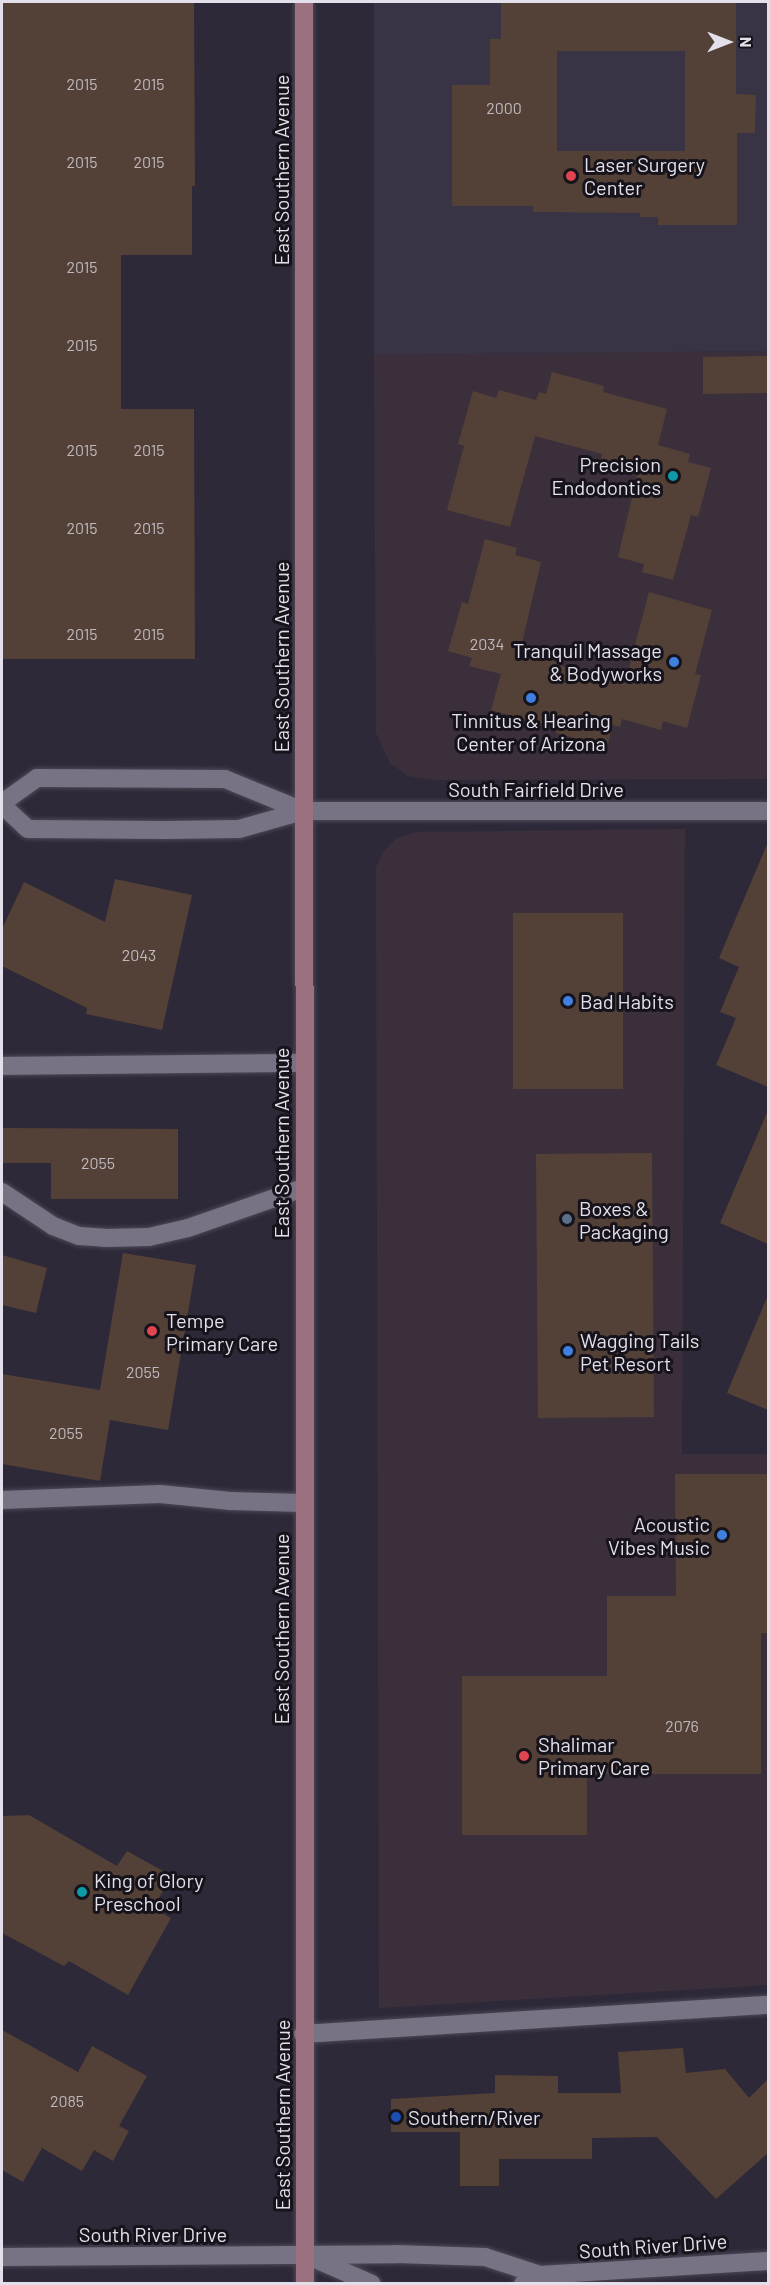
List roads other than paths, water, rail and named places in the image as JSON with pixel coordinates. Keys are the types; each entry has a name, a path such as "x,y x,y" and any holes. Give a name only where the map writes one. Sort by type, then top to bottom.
{"main road":[{"name":"East Southern Avenue","path":"304,2 303,2034 305,2283"}],"street":[{"name":"South Fairfield Drive","path":"303,811 225,779 37,778 2,804 28,829 234,829 303,811 768,811"},
{"path":"2,1066 303,1063"},
{"path":"2,1192 52,1226 79,1236 105,1238 148,1237 188,1228 303,1188"},
{"path":"2,1500 160,1494 231,1501 303,1503"},
{"path":"303,2034 768,2005"},
{"name":"South River Drive","path":"2,2257 397,2254 485,2257 540,2276 657,2275 768,2261"},
{"name":"South River Drive","path":"305,2255 372,2283"},
{"name":"South River Drive","path":"523,2283 540,2276"}],"place":[{"name":"Laser Surgery Center","path":"571,176"},
{"name":"Precision Endodontics","path":"673,476"},
{"name":"Tranquil Massage & Bodyworks","path":"674,662"},
{"name":"Tinnitus & Hearing Center of Arizona","path":"531,698"},
{"name":"Bad Habits","path":"568,1001"},
{"name":"Boxes & Packaging","path":"567,1219"},
{"name":"Tempe Primary Care","path":"152,1331"},
{"name":"Wagging Tails Pet Resort","path":"568,1351"},
{"name":"Acoustic Vibes Music","path":"722,1535"},
{"name":"Shalimar Primary Care","path":"524,1756"},
{"name":"King of Glory Preschool","path":"82,1892"},
{"name":"Southern/River","path":"396,2117"}]}
